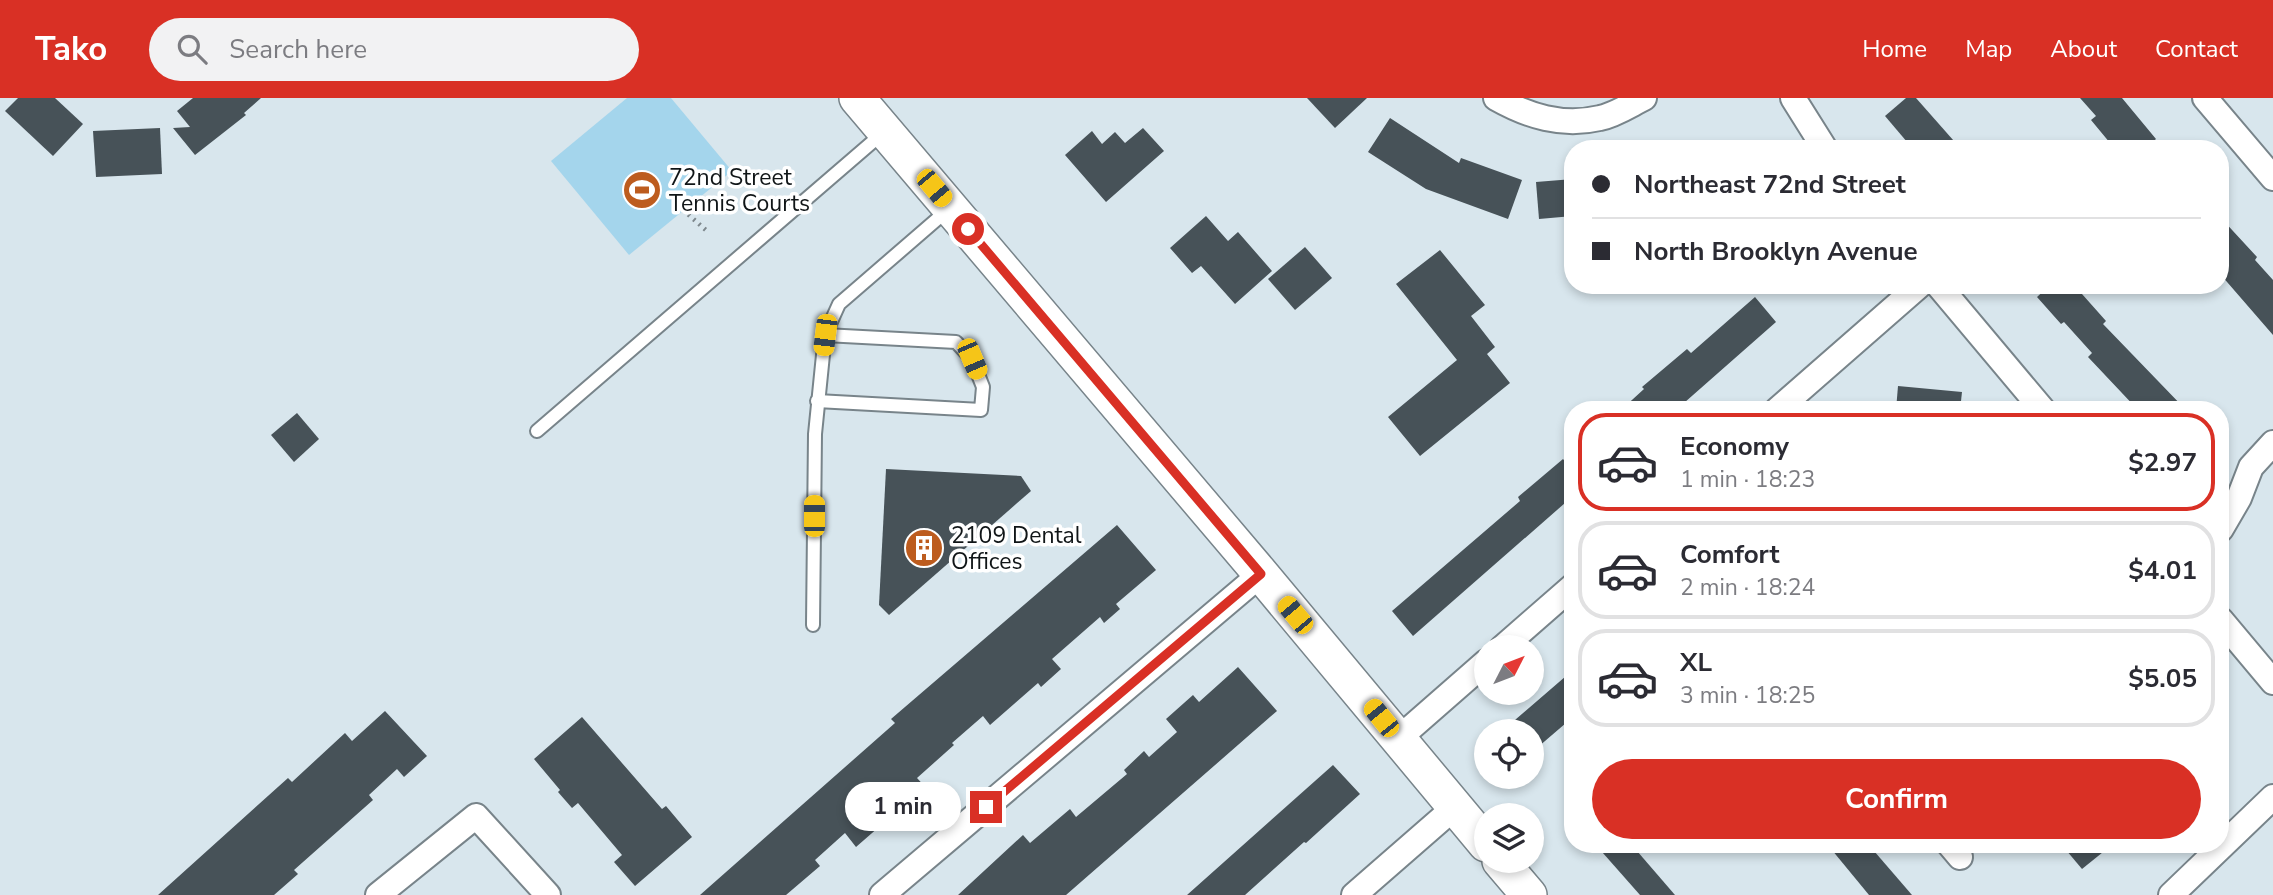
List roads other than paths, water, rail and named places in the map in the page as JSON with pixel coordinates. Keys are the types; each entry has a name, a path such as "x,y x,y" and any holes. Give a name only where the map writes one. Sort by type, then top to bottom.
{"main road":[{"path":"857,98 1474,830"},
{"path":"1510,873 1529,895"}],"street":[{"path":"1496,98 1535,117 1568,122 1601,118 1644,98"},
{"path":"1793,98 1819,140"},
{"path":"2205,98 2273,178"},
{"path":"1787,401 1910,294"},
{"path":"1946,294 2035,401"},
{"path":"2229,515 2251,467 2273,443"},
{"path":"882,895 1261,574"},
{"path":"1517,635 1564,594"},
{"path":"2229,630 2273,682"},
{"path":"1398,739 1474,672"},
{"path":"2229,839 2273,797"},
{"path":"1354,895 1455,807"},
{"path":"378,895 476,816 548,895"},
{"path":"2171,895 2215,853"}],"lane":[{"path":"537,432 885,131"},
{"path":"813,625 817,401 825,335 839,304 950,208"},
{"path":"817,401 981,410 983,387 972,359 956,342 825,335"}],"place":[{"name":"72nd Street Tennis Courts","path":"642,190"},
{"name":"2109 Dental Offices","path":"924,548"}]}
